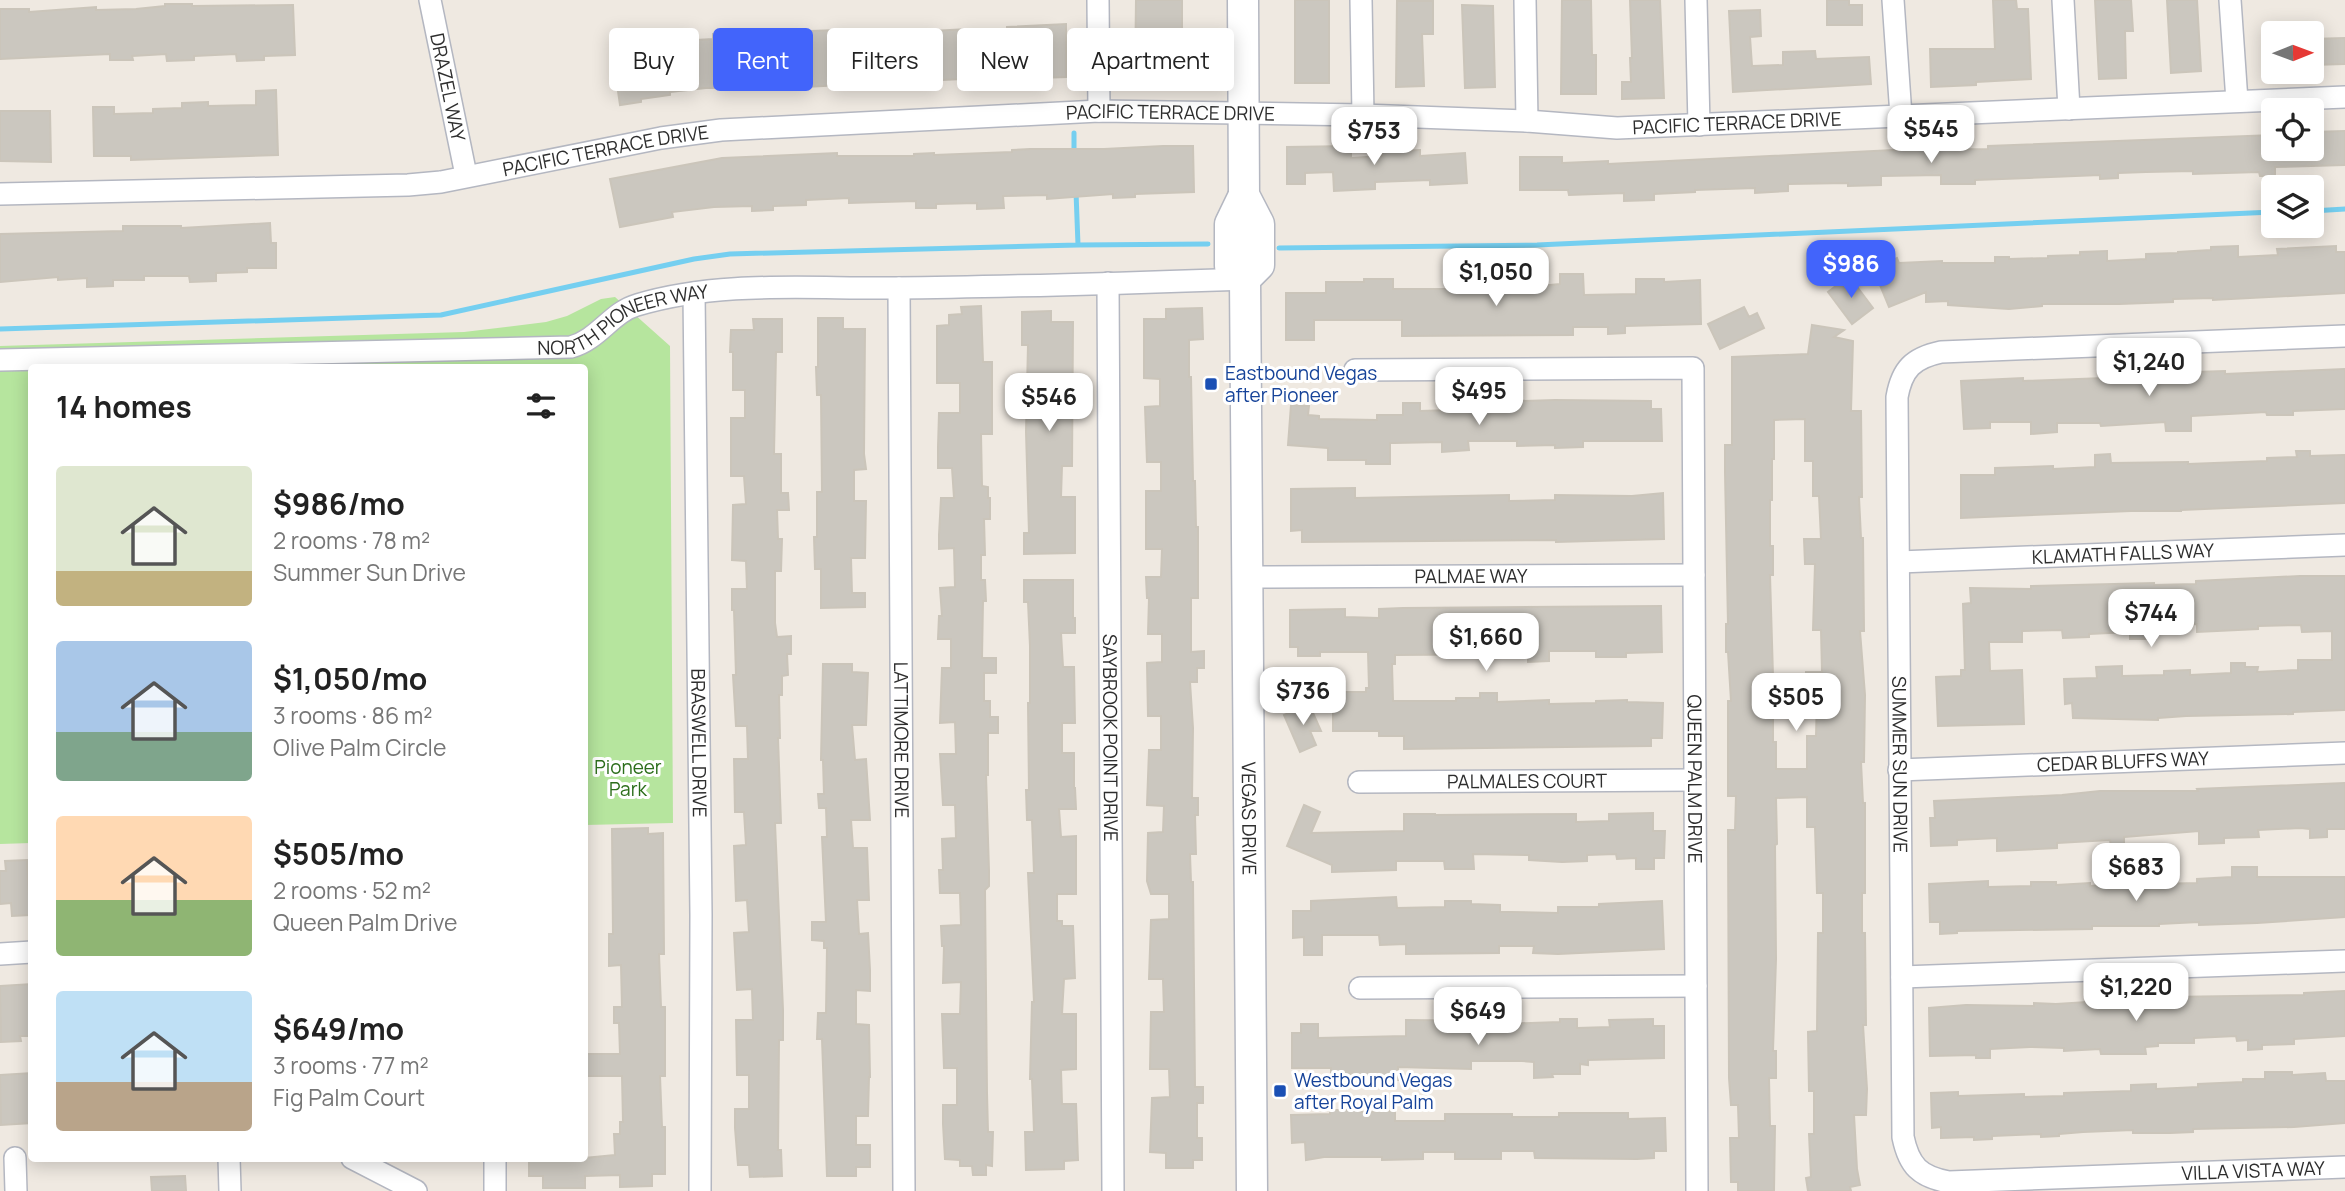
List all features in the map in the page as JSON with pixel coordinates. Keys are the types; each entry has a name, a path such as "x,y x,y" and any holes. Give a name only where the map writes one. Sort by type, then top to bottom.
{"main road":[{"name":"VEGAS DRIVE","path":"1242,0 1244,195 1259,224 1259,265 1245,279 1252,1191"}],"street":[{"name":"DRAZEL WAY","path":"430,0 466,175"},
{"path":"1098,0 1100,111"},
{"path":"1361,0 1363,115"},
{"path":"1525,0 1527,121"},
{"path":"1696,0 1699,125"},
{"path":"1893,0 1901,116"},
{"path":"2063,0 2069,109"},
{"path":"2230,0 2237,101"},
{"name":"PACIFIC TERRACE DRIVE","path":"0,194 408,185 441,182 661,138 721,130 1100,111 1363,115 1527,121 1617,128 2345,97"},
{"name":"NORTH PIONEER WAY","path":"0,360 571,347 595,336 625,310 635,305 729,289 899,288 1245,279"},
{"name":"SAYBROOK POINT DRIVE","path":"1108,283 1113,1191"},
{"name":"LATTIMORE DRIVE","path":"899,288 904,1191"},
{"name":"BRASWELL DRIVE","path":"694,293 701,915 699,1191"},
{"name":"SUMMER SUN DRIVE","path":"1914,1167 1906,1154 1903,1137 1897,397 1900,380 1912,364 1923,356 1941,352 2345,336"},
{"name":"QUEEN PALM DRIVE","path":"1355,370 1693,368 1697,1191"},
{"name":"KLAMATH FALLS WAY","path":"1899,562 2345,545"},
{"name":"PALMAE WAY","path":"1247,577 1693,575"},
{"name":"CEDAR BLUFFS WAY","path":"1899,770 2345,753"},
{"name":"PALMALES COURT","path":"1359,782 1695,780"},
{"path":"0,954 28,952"},
{"path":"1902,977 2345,961"},
{"path":"1360,988 1696,986"},
{"path":"15,1158 16,1191"},
{"path":"229,1162 230,1191"},
{"path":"360,1162 416,1191"},
{"path":"495,1162 495,1191"},
{"name":"VILLA VISTA WAY","path":"1914,1167 1931,1179 1950,1182 2206,1182 2345,1167"}],"green space":[{"name":"Pioneer Park","path":"615,297 670,346 673,823 588,825 588,364 28,364 28,843 0,844 0,346 464,332 546,322 567,316 601,299"}],"building":[{"path":"1136,0 1182,0 1182,28 1136,28"},
{"path":"1295,0 1329,0 1329,83 1295,83"},
{"path":"1562,0 1591,0 1596,94 1561,94"},
{"path":"1630,0 1660,0 1664,98 1622,99 1622,82 1631,82"},
{"path":"1827,0 1849,0 1849,5 1862,5 1862,25 1827,25"},
{"path":"1993,0 2016,0 2017,9 2028,9 2031,79 1931,87 1930,49 1995,49"},
{"path":"2095,0 2131,0 2133,31 2125,31 2126,78 2099,79"},
{"path":"2167,0 2197,0 2201,71 2171,73"},
{"path":"1397,1 1433,1 1433,34 1422,34 1424,86 1396,87"},
{"path":"165,4 293,5 295,55 264,56 264,60 237,61 236,54 194,56 194,60 167,61 166,54 132,56 133,60 110,60 110,54 0,59 0,9 29,9 29,12 96,7 96,10 136,9"},
{"path":"1462,5 1493,6 1495,87 1465,88"},
{"path":"1760,10 1761,36 1750,37 1752,66 1783,65 1783,52 1815,51 1816,59 1869,57 1871,84 1733,92 1729,11"},
{"path":"1066,24 1066,77 1053,77 1053,28 1007,27"},
{"path":"827,30 827,86 813,87 813,31"},
{"path":"943,30 957,30 957,79 943,80"},
{"path":"2345,38 2345,64 2324,65 2324,39"},
{"path":"713,39 713,88 699,89 699,40"},
{"path":"276,90 278,155 131,160 131,156 94,156 93,107 114,107 114,114 153,113 153,109 182,108 182,103 208,102 208,106 256,105 256,91"},
{"path":"618,91 679,91 641,99 641,102 620,105"},
{"path":"0,111 50,111 51,162 0,161"},
{"path":"2345,131 2345,165 2275,167 2275,175 2260,176 2259,172 2146,172 2118,173 2118,178 2100,179 2100,175 1975,180 1975,184 1941,184 1941,175 1881,176 1881,185 1788,184 1788,191 1755,193 1755,188 1695,190 1654,194 1654,200 1624,201 1624,193 1569,195 1568,190 1520,190 1520,157 1562,157 1562,163 1608,161 1608,164 2261,135 2261,161 2324,161 2324,132"},
{"path":"1193,146 1194,192 1135,194 1135,197 1113,198 1113,194 1047,199 1047,195 1003,196 1004,208 977,209 977,203 936,204 936,208 916,208 916,201 849,203 849,198 806,200 806,205 773,206 773,210 752,211 752,206 672,212 673,217 620,227 610,179 722,158 837,153 837,156 914,156 1030,149"},
{"path":"1351,146 1351,158 1382,156 1382,152 1420,150 1420,156 1465,153 1467,183 1430,185 1430,180 1375,182 1375,189 1334,191 1333,172 1305,173 1305,184 1287,184 1287,147"},
{"path":"270,223 271,243 276,243 276,268 247,268 247,272 216,273 216,281 190,282 189,276 144,276 144,280 113,280 113,286 87,287 87,278 58,280 58,277 0,282 0,234 123,231 123,226 181,228"},
{"path":"2238,246 2238,257 2278,255 2277,249 2336,246 2336,252 2345,252 2345,293 2213,300 2173,299 2173,302 2119,304 2042,304 2009,309 1948,305 1948,301 1926,302 1926,292 1889,307 1873,268 1897,258 1899,263 1995,263 1995,257 2048,258 2080,255 2080,252 2107,251 2107,261 2146,259 2146,254"},
{"path":"1560,274 1583,274 1584,295 1636,294 1636,279 1664,279 1664,282 1700,280 1701,324 1625,326 1625,333 1608,334 1608,327 1573,327 1573,335 1402,336 1402,320 1314,320 1314,340 1286,340 1286,293 1326,293 1326,282 1393,279 1393,289 1453,289 1453,282 1470,282 1471,289 1519,288 1560,284"},
{"path":"1849,276 1873,308 1852,324 1828,292"},
{"path":"981,306 983,362 992,362 992,434 981,434 982,486 988,487 990,498 990,519 984,519 985,555 981,555 981,580 985,580 986,601 983,601 982,658 996,658 996,673 984,673 984,701 990,701 990,717 998,717 998,733 988,733 986,775 989,871 989,886 985,890 987,1093 988,1132 993,1132 992,1166 986,1165 986,1175 973,1175 972,1166 960,1166 960,1160 945,1159 943,1124 943,1105 957,1105 957,1068 944,1068 942,1014 960,1014 961,982 943,983 944,946 941,926 961,925 960,893 940,893 939,870 943,870 942,839 956,838 955,805 943,805 940,754 956,754 955,722 940,723 942,668 951,668 951,639 938,639 939,616 942,616 940,588 955,587 954,548 939,549 941,498 954,498 952,468 938,468 938,447 939,413 960,413 960,383 937,383 937,326 949,325 949,315 962,314 961,307"},
{"path":"1744,307 1749,317 1757,313 1764,328 1720,349 1708,324"},
{"path":"1202,308 1203,339 1189,340 1189,377 1193,481 1198,527 1198,598 1191,598 1191,652 1204,651 1204,668 1197,668 1197,682 1190,682 1193,728 1192,798 1198,798 1198,815 1195,815 1196,854 1190,854 1193,882 1195,1087 1203,1087 1203,1103 1197,1103 1197,1138 1202,1138 1202,1160 1193,1160 1193,1168 1166,1168 1166,1153 1150,1152 1152,1098 1170,1097 1169,1069 1150,1069 1151,1012 1164,1012 1163,979 1149,979 1151,920 1169,919 1169,894 1151,894 1147,881 1148,833 1163,832 1164,806 1147,805 1149,750 1161,750 1161,716 1148,716 1147,663 1162,662 1162,634 1148,634 1149,598 1146,577 1161,577 1162,549 1146,549 1146,491 1161,491 1161,462 1147,462 1145,407 1160,406 1160,379 1144,378 1144,319 1166,319 1166,309"},
{"path":"1051,311 1051,322 1073,322 1072,466 1062,466 1061,497 1075,497 1075,553 1024,554 1024,533 1029,533 1026,432 1028,345 1022,345 1022,312"},
{"path":"818,318 843,318 843,329 865,329 866,469 854,470 854,501 866,501 865,558 851,558 852,593 865,593 865,607 821,608 821,569 815,569 814,537 817,537 817,492 822,492 821,395 817,395 816,367"},
{"path":"753,319 782,319 782,352 776,352 774,454 781,454 781,493 788,493 789,510 777,510 778,539 782,539 781,571 775,571 775,623 777,637 791,636 791,654 787,654 788,675 782,676 782,695 779,695 781,823 775,823 783,1010 783,1040 779,1040 778,1150 781,1150 782,1176 750,1177 749,1165 738,1165 735,1128 735,1109 749,1109 749,1075 737,1075 736,1020 753,1020 752,989 737,990 734,933 749,932 747,900 736,901 734,846 746,845 744,812 735,812 734,759 748,759 747,726 736,726 732,610 732,589 747,589 746,561 732,560 733,505 746,504 744,476 731,476 731,418 745,418 745,390 733,390 733,352 730,352 731,330 754,330"},
{"path":"1812,325 1844,330 1834,337 1853,341 1851,411 1861,411 1862,497 1859,497 1863,538 1864,631 1860,631 1865,695 1864,762 1861,762 1865,803 1862,933 1865,933 1866,1025 1863,1025 1866,1115 1854,1115 1860,1185 1850,1187 1851,1191 1808,1191 1806,1178 1811,1177 1809,1134 1814,1134 1814,1091 1809,1091 1808,1032 1817,1031 1818,933 1823,933 1823,893 1817,893 1815,827 1807,827 1807,797 1776,798 1773,1051 1776,1051 1776,1078 1769,1078 1770,1126 1775,1126 1774,1191 1738,1191 1738,1182 1731,1182 1730,1138 1739,1138 1738,1105 1731,1105 1729,1078 1728,830 1735,830 1736,796 1728,796 1728,701 1731,701 1726,652 1728,624 1725,445 1732,445 1732,357 1808,354","holes":["1805,419 1805,461 1813,461 1813,496 1819,496 1821,539 1804,539 1805,564 1815,564 1813,630 1821,630 1822,672 1773,676 1770,575 1773,575 1773,546 1770,546 1770,500 1774,420","1807,690 1807,697 1817,697 1816,736 1807,736 1807,769 1776,769 1773,692"]},
{"path":"2345,369 2345,409 2293,411 2293,415 2267,415 2266,412 2191,416 2191,431 2166,431 2165,422 2101,426 2100,423 2057,423 2057,432 2031,434 2031,422 1990,422 1990,428 1964,429 1961,381"},
{"path":"1651,401 1651,409 1661,409 1662,441 1583,441 1583,447 1555,448 1555,445 1517,446 1517,441 1468,441 1469,450 1442,452 1442,442 1390,443 1390,464 1366,464 1366,460 1328,460 1328,448 1288,445 1291,405 1309,406 1308,415 1319,416 1319,419 1377,420 1377,415 1403,415 1403,403 1420,403 1420,411 1453,410 1452,403"},
{"path":"2296,451 2310,451 2310,456 2345,455 2345,503 1961,518 1961,475 1995,475 1995,468 2095,467 2095,455 2110,454 2111,463 2267,461 2267,458 2297,457"},
{"path":"1355,488 1355,498 1509,495 1509,501 1555,500 1555,495 1632,496 1663,493 1664,539 1556,542 1302,542 1302,530 1291,531 1291,489"},
{"path":"2345,576 2345,710 2186,716 2158,720 2073,718 2072,703 2065,704 2064,679 2097,678 2096,667 2122,666 2122,676 2164,675 2164,671 2190,670 2190,675 2231,673 2231,663 2258,667 2257,672 2298,670 2298,660 2332,660 2332,631 2302,632 2301,625 2197,632 2197,624 2155,625 2156,639 2130,639 2130,632 2063,638 2062,630 2022,631 2022,642 1989,642 1990,671 2022,670 2024,724 1938,726 1936,677 1961,676 1961,670 1965,670 1963,604 1971,603 1970,588 2196,584 2196,581"},
{"path":"1024,580 1073,580 1075,633 1061,633 1063,667 1074,667 1075,723 1062,723 1062,753 1074,753 1076,809 1059,809 1061,837 1076,836 1076,894 1057,894 1057,921 1062,921 1062,926 1073,926 1075,978 1064,979 1062,1014 1076,1014 1076,1069 1061,1070 1062,1104 1076,1104 1078,1160 1064,1161 1064,1169 1026,1170 1025,1132 1034,1132 1030,1079 1034,1002 1028,873 1034,873 1032,820 1027,820 1030,646"},
{"path":"1661,606 1662,652 1626,653 1626,657 1596,657 1596,651 1549,651 1549,661 1528,662 1528,654 1395,655 1395,664 1392,664 1393,701 1456,701 1456,698 1480,698 1480,693 1497,693 1497,702 1549,700 1549,704 1627,700 1663,703 1662,738 1651,738 1651,746 1404,749 1404,736 1379,736 1379,731 1333,731 1333,692 1366,692 1366,688 1369,688 1368,652 1320,652 1320,656 1298,656 1298,647 1290,647 1290,610 1345,609 1345,617 1379,618 1379,609"},
{"path":"823,664 852,664 852,672 868,673 866,725 852,725 855,760 866,759 870,820 851,820 853,848 867,848 869,900 857,900 859,934 868,933 870,970 870,991 856,990 856,1024 869,1025 870,1077 868,1116 856,1116 856,1145 870,1145 870,1167 856,1167 856,1176 827,1176 822,1039 817,1039 818,1013 826,1013 827,948 824,948 824,941 812,940 812,922 826,922 822,837 827,837 826,808 819,808 818,794 824,794 821,760"},
{"path":"1309,704 1321,731 1310,731 1316,745 1300,752 1284,715"},
{"path":"2345,783 2345,829 2327,829 2327,837 2310,838 2310,829 2300,828 2258,830 2259,837 2224,838 2224,843 2199,844 2199,831 2124,837 2124,846 2111,846 2110,840 2057,843 2057,848 1997,851 1997,838 1957,840 1957,845 1931,846 1930,818 1935,818 1934,801 2100,791 2198,791 2197,789"},
{"path":"1304,805 1320,812 1311,833 1404,831 1404,814 1576,814 1576,822 1609,821 1609,814 1653,813 1653,831 1665,831 1664,858 1654,858 1654,869 1636,869 1636,858 1617,859 1616,854 1587,855 1587,861 1562,862 1529,860 1529,855 1473,854 1474,869 1445,869 1444,861 1396,861 1396,870 1332,872 1332,865 1287,846"},
{"path":"648,828 648,834 663,833 664,954 659,954 661,1007 665,1007 665,1076 660,1076 662,1127 665,1127 665,1174 652,1174 652,1186 620,1187 620,1175 585,1176 585,1188 543,1188 543,1176 529,1176 529,1162 588,1162 588,1158 615,1155 614,1134 620,1134 620,1122 623,1122 622,1076 588,1076 588,1054 620,1054 619,1023 614,1023 614,1007 622,1007 621,965 609,966 609,934 613,934 612,829"},
{"path":"27,860 28,915 12,916 11,903 0,904 0,871 6,871 5,861"},
{"path":"2232,867 2257,867 2257,877 2345,877 2345,917 2257,923 2199,925 2199,922 2159,926 2092,926 2092,929 1957,931 1940,934 1940,922 1930,922 1929,884 1988,881 1988,887 2031,886 2031,882 2056,882 2056,885 2090,883 2090,886 2158,881 2158,884 2197,883 2197,879 2232,877"},
{"path":"1396,897 1397,908 1445,907 1445,901 1471,901 1471,904 1500,905 1500,912 1558,913 1558,907 1599,907 1599,904 1662,901 1664,949 1558,954 1533,953 1534,946 1499,946 1499,953 1406,954 1406,944 1380,945 1379,935 1322,935 1322,955 1304,955 1304,937 1293,938 1293,911 1311,911 1311,901"},
{"path":"28,984 28,1036 20,1036 21,1041 1,1042 0,986"},
{"path":"2345,991 2345,1036 2294,1039 2294,1044 2262,1045 2262,1049 2248,1050 2248,1040 2237,1041 2236,1036 2194,1038 2194,1043 2158,1043 2158,1046 2145,1047 2146,1054 2101,1054 2100,1049 2064,1051 2064,1048 2030,1047 1990,1049 1990,1058 1976,1058 1976,1055 1930,1056 1929,1008 1966,1005 2034,1006 2034,1003 2167,997 2304,995"},
{"path":"1560,1019 1577,1019 1577,1028 1610,1027 1609,1020 1653,1019 1653,1026 1664,1026 1664,1058 1588,1060 1588,1065 1580,1064 1580,1074 1552,1074 1553,1077 1534,1078 1534,1062 1522,1061 1471,1061 1471,1069 1398,1067 1398,1080 1369,1080 1369,1076 1331,1077 1331,1068 1292,1068 1292,1033 1301,1033 1301,1024 1318,1024 1318,1038 1406,1036 1406,1020 1499,1021 1499,1024 1560,1022"},
{"path":"2265,1072 2292,1072 2292,1075 2325,1073 2326,1081 2345,1081 2345,1123 2193,1129 2193,1132 2170,1133 2133,1133 2133,1130 2041,1137 2041,1134 1992,1136 1992,1139 1974,1140 1974,1137 1941,1138 1941,1127 1932,1128 1931,1093 1958,1092 1958,1096 2064,1096 2064,1093 2131,1091 2131,1085 2156,1084 2156,1089 2243,1082 2243,1079 2265,1079"},
{"path":"28,1073 28,1123 1,1125 0,1075"},
{"path":"1330,1110 1395,1111 1395,1121 1445,1121 1445,1114 1559,1117 1559,1113 1628,1113 1628,1119 1665,1118 1666,1151 1654,1151 1654,1158 1637,1159 1535,1158 1534,1151 1501,1151 1501,1159 1455,1159 1455,1152 1423,1152 1423,1159 1324,1157 1306,1160 1305,1142 1292,1143 1291,1115 1330,1114"},
{"path":"185,1176 186,1191 152,1191 151,1177"}],"waterway":[{"path":"1074,133 1074,155"},
{"path":"1076,192 1078,245"},
{"path":"2324,210 2345,209"},
{"path":"1279,248 1537,245 2261,213"},
{"path":"0,329 441,315 694,259 730,254 1208,244"}],"place":[{"name":"Eastbound Vegas after Pioneer","path":"1211,384"},
{"name":"Westbound Vegas after Royal Palm","path":"1280,1091"}]}
